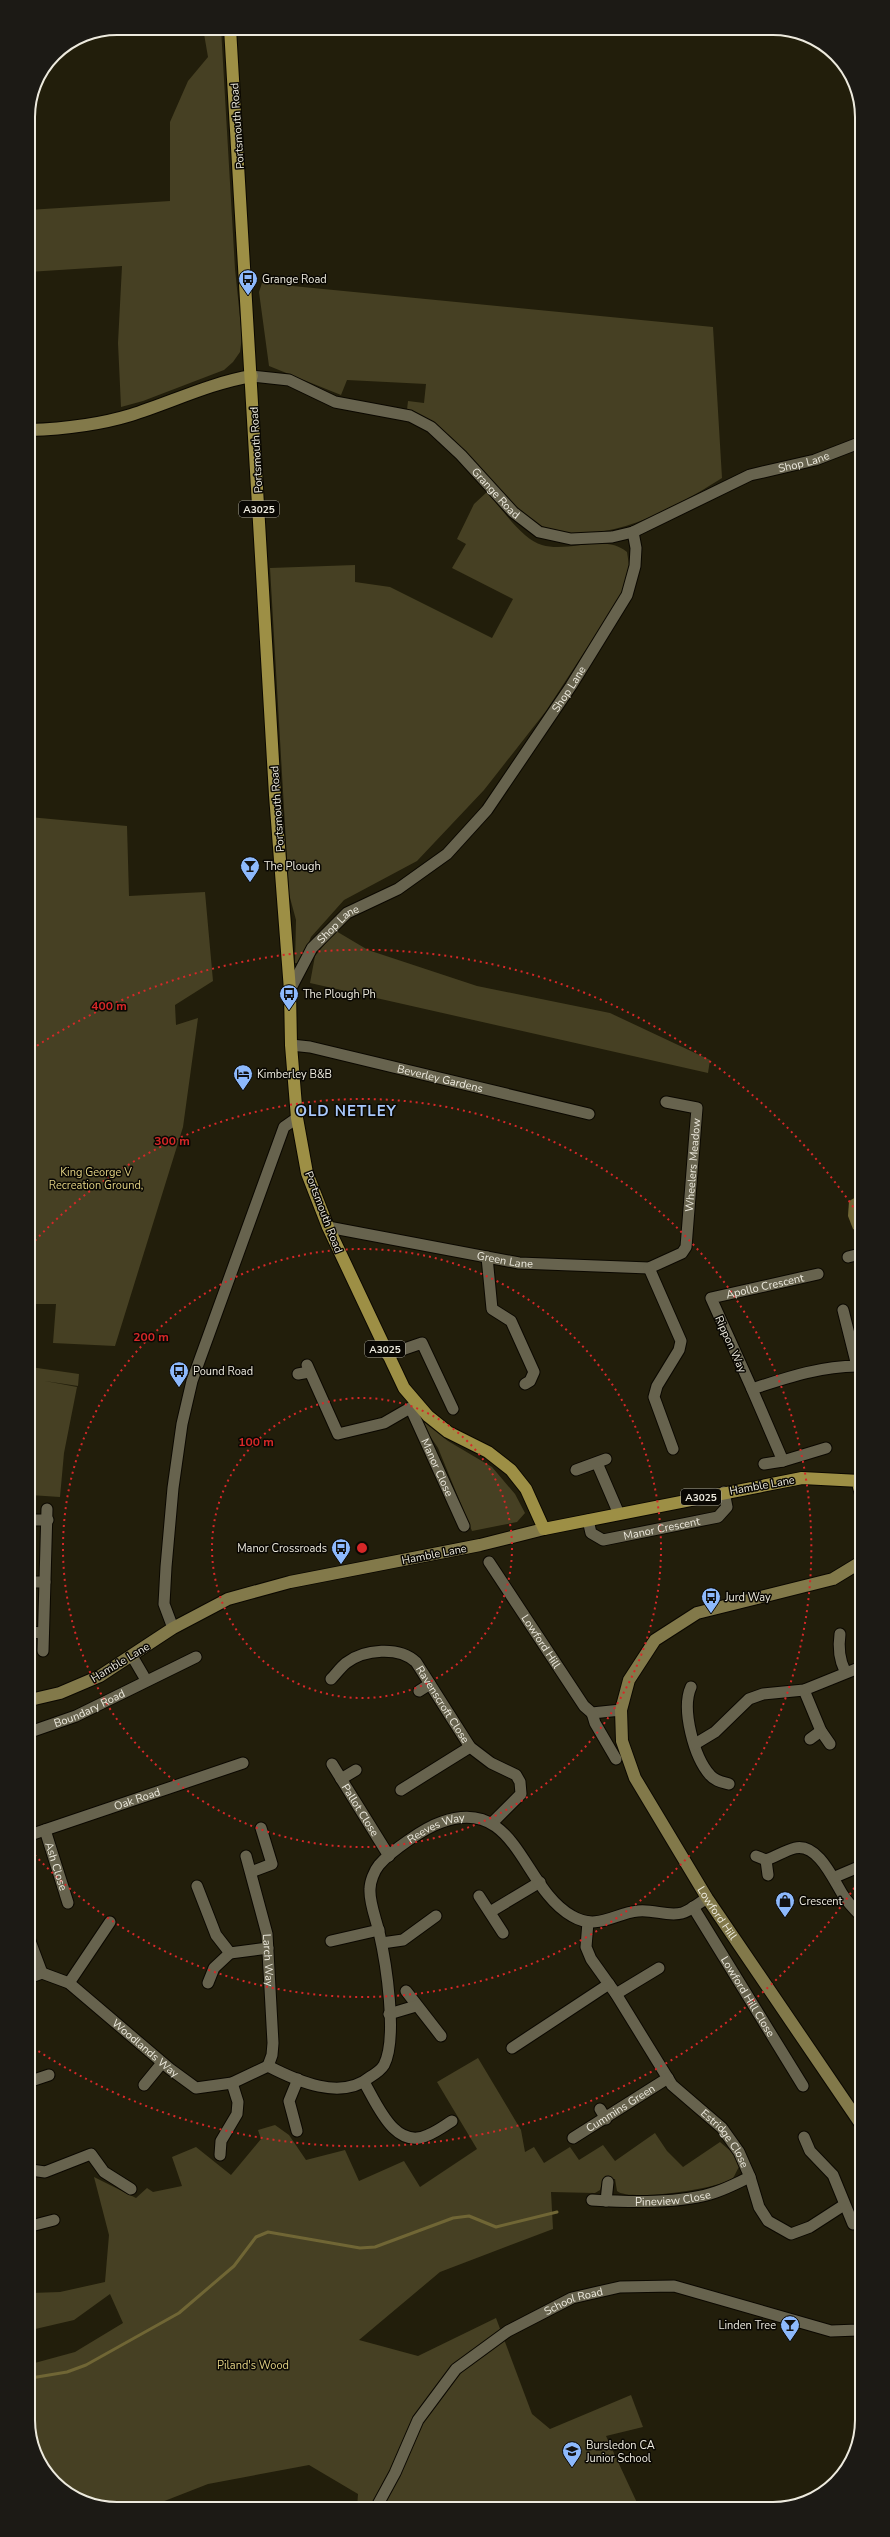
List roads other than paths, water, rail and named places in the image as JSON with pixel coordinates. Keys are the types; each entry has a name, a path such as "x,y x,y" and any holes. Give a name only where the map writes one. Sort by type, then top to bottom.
{"main road":[{"name":"Portsmouth Road","path":"230,35 252,376 275,795 290,990 291,1045 297,1118 307,1173 328,1227 387,1355 414,1407 448,1432 488,1452 511,1470 526,1489 544,1530"},
{"name":"Hamble Lane","path":"544,1530 724,1492 802,1478 855,1480"}],"street":[{"name":"Grange Road","path":"35,430 54,429 130,415 226,380 252,376 289,380 335,402 410,416 431,427 461,455 513,512 539,532 571,539 612,537 633,532"},
{"name":"Shop Lane","path":"290,990 312,948 347,913 398,889 447,854 487,810 571,686 627,595 635,566 636,548 633,532 750,475 814,460 855,445"},
{"name":"Beverley Gardens","path":"291,1045 310,1047 589,1114"},
{"name":"Wheelers Meadow","path":"666,1102 697,1108 689,1225 686,1247 682,1253"},
{"path":"173,1628 164,1604 173,1488 185,1410 192,1381 284,1127 297,1118"},
{"name":"Green Lane","path":"328,1227 519,1263 649,1268 682,1253"},
{"path":"848,1257 855,1255"},
{"path":"488,1257 492,1309 511,1321 534,1372 530,1381 525,1384"},
{"path":"649,1268 681,1341 679,1350 657,1386 654,1397 673,1449"},
{"name":"Apollo Crescent","path":"711,1298 818,1274"},
{"name":"Rippon Way","path":"711,1298 783,1461"},
{"path":"843,1310 855,1351"},
{"path":"387,1355 422,1343 453,1409"},
{"path":"752,1389 771,1382 838,1366 855,1368"},
{"path":"305,1370 338,1434 384,1423 414,1407"},
{"name":"Manor Close","path":"414,1407 464,1526"},
{"path":"764,1464 783,1461 826,1448"},
{"path":"576,1470 601,1461 619,1514"},
{"name":"Manor Crescent","path":"588,1520 591,1532 603,1540 718,1517 727,1507 724,1492"},
{"path":"43,1651 48,1520 47,1509"},
{"path":"35,1520 48,1520"},
{"name":"Hamble Lane","path":"35,1699 60,1693 100,1676 173,1628 228,1599 262,1588 480,1545 544,1530"},
{"name":"Lowford Hill","path":"494,1565 564,1678 584,1706 592,1713 595,1723 616,1760"},
{"path":"592,1713 621,1710 629,1680 655,1640 697,1614 833,1579 855,1568"},
{"path":"35,1582 45,1582"},
{"path":"35,1632 43,1633"},
{"path":"840,1634 835,1645 845,1672"},
{"name":"Ravenscroft Close","path":"331,1679 347,1662 368,1654 400,1652 416,1662 470,1747 491,1763 516,1775 520,1782 521,1794 492,1823"},
{"path":"132,1656 146,1680"},
{"name":"Boundary Road","path":"35,1730 76,1716 146,1680 196,1657"},
{"path":"695,1744 715,1732 749,1699 764,1694 804,1690 855,1669"},
{"path":"419,1691 430,1684"},
{"path":"691,1687 686,1708 695,1744 703,1766 716,1785 729,1784"},
{"path":"804,1690 821,1731 830,1744"},
{"name":"Lowford Hill","path":"621,1710 622,1741 635,1778 707,1898 855,2116"},
{"path":"810,1739 821,1731"},
{"name":"Ravenscroft Close","path":"401,1790 470,1747"},
{"name":"Oak Road","path":"35,1833 243,1763"},
{"name":"Pallot Close","path":"332,1764 389,1856"},
{"path":"341,1779 356,1770"},
{"name":"Reeves Way","path":"268,2066 298,2079 338,2090 364,2082 384,2067 389,2048 389,2014 386,1964 370,1890 378,1866 389,1856 424,1831 449,1819 479,1818 492,1823 505,1833 560,1907 572,1917 588,1922 607,1921 634,1911 646,1910 674,1914 683,1913 707,1898"},
{"path":"251,1872 272,1864 261,1828"},
{"name":"Ash Close","path":"45,1830 68,1903"},
{"path":"768,1875 761,1858 794,1848 806,1848 815,1854 835,1877 842,1894 855,1909"},
{"name":"Larch Way","path":"246,1856 264,1920 268,1948 273,2043 272,2055 268,2066"},
{"path":"835,1877 855,1869"},
{"path":"490,1912 540,1882"},
{"path":"197,1886 216,1935 230,1953"},
{"path":"479,1896 504,1933"},
{"name":"Lowford Hill Close","path":"693,1907 803,2086"},
{"path":"382,1943 403,1940 436,1916"},
{"path":"69,1983 110,1922"},
{"name":"Estridge Close","path":"588,1922 586,1947 668,2078 692,2104 722,2128 739,2152 750,2177 759,2207 768,2221 791,2234 810,2227 844,2205"},
{"path":"331,1941 379,1930"},
{"path":"208,1983 214,1968 230,1953 268,1948"},
{"path":"35,1954 42,1973 35,1975"},
{"path":"616,1994 659,1968"},
{"name":"Woodlands Way","path":"42,1973 69,1983 162,2063 196,2088 232,2083 268,2066"},
{"path":"512,2048 609,1984"},
{"path":"406,1992 441,2036"},
{"path":"389,2014 416,2006"},
{"path":"144,2085 162,2063"},
{"path":"35,2080 49,2075"},
{"name":"Cummins Green","path":"572,2138 606,2119 668,2078"},
{"path":"297,2131 289,2101 298,2079"},
{"path":"364,2082 392,2128 403,2136 416,2139 427,2136 452,2121"},
{"path":"220,2155 221,2141 237,2114 238,2102 232,2083"},
{"path":"600,2109 606,2119"},
{"path":"804,2138 810,2151 833,2176 853,2224"},
{"path":"35,2171 45,2172 91,2154 104,2172 131,2189"},
{"name":"Pineview Close","path":"592,2200 640,2202 693,2196 715,2192 750,2177"},
{"path":"606,2201 608,2182"},
{"path":"35,2225 54,2220"},
{"name":"School Road","path":"379,2502 395,2473 418,2420 456,2369 508,2331 572,2298 620,2287 674,2286 831,2331 855,2330"}],"waterway":[{"path":"35,2377 67,2372 86,2365 179,2313 234,2266 256,2237 268,2232 360,2248 375,2247 453,2218 469,2216 496,2227 557,2212"}],"place":[{"name":"Grange Road","path":"248,296"},
{"name":"The Plough","path":"250,883"},
{"name":"The Plough Ph","path":"289,1011"},
{"name":"Kimberley B&B","path":"243,1091"},
{"name":"Pound Road","path":"179,1388"},
{"name":"Manor Crossroads","path":"341,1565"},
{"name":"Jurd Way","path":"711,1614"},
{"name":"Crescent","path":"785,1918"},
{"name":"Linden Tree","path":"790,2342"},
{"name":"Bursledon CA Junior School","path":"572,2468"}],"district":[{"name":"OLD NETLEY","path":"346,1111"}],"park label":[{"name":"King George V Recreation Ground,","path":"96,1178"},
{"name":"Piland's Wood","path":"253,2365"}]}
